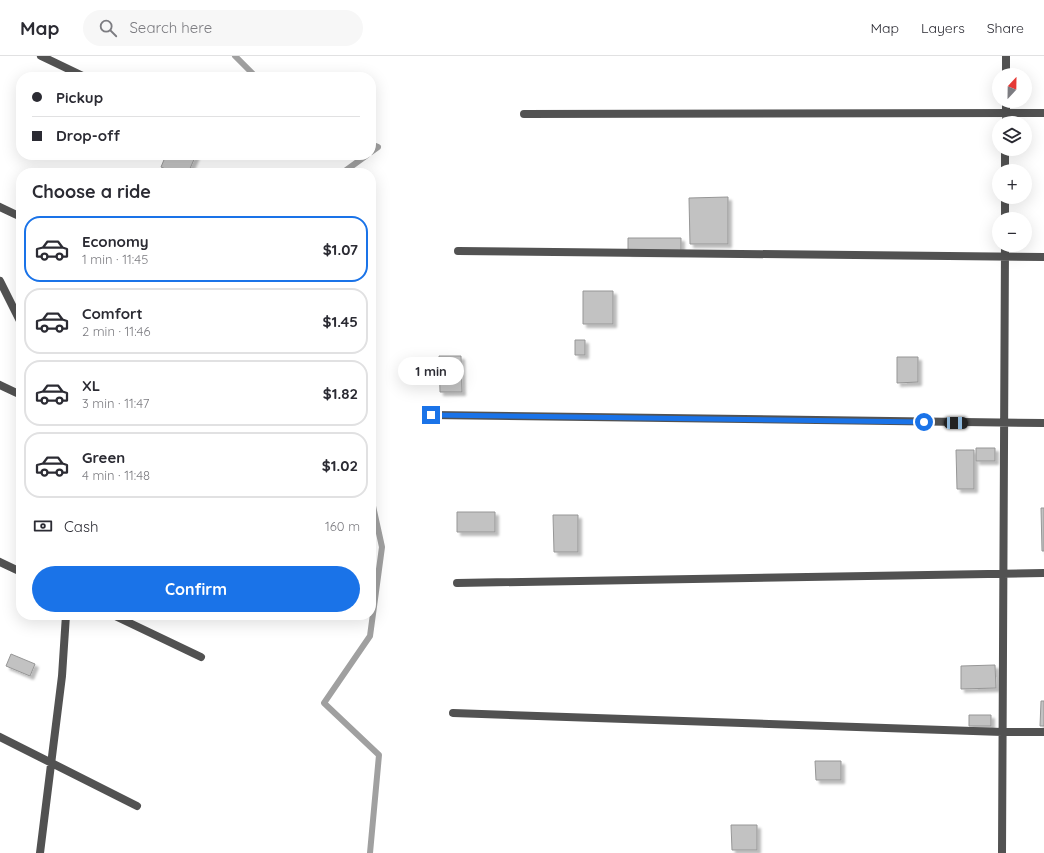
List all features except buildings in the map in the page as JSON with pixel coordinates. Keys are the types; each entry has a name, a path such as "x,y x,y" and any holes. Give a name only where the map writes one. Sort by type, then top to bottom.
{"street":[{"path":"41,56 75,72"},
{"path":"1006,56 1006,68"},
{"path":"1006,108 1006,113"},
{"path":"524,114 1044,113"},
{"path":"0,207 16,215"},
{"path":"458,251 1044,257"},
{"path":"1002,853 1005,252"},
{"path":"0,280 16,313"},
{"path":"0,385 16,393"},
{"path":"431,415 1004,424 1044,423"},
{"path":"0,562 16,570"},
{"path":"457,583 1044,573"},
{"path":"40,853 62,676 66,620"},
{"path":"123,620 201,657"},
{"path":"453,713 1002,732 1044,732"},
{"path":"0,737 137,806"}],"waterway":[{"path":"235,56 251,72"},
{"path":"376,146 378,147 376,148"},
{"path":"349,168 360,160"},
{"path":"376,520 382,547 376,592"},
{"path":"370,853 379,755 324,703 370,636 372,620"}],"route":[{"path":"431,415 924,422"}]}
